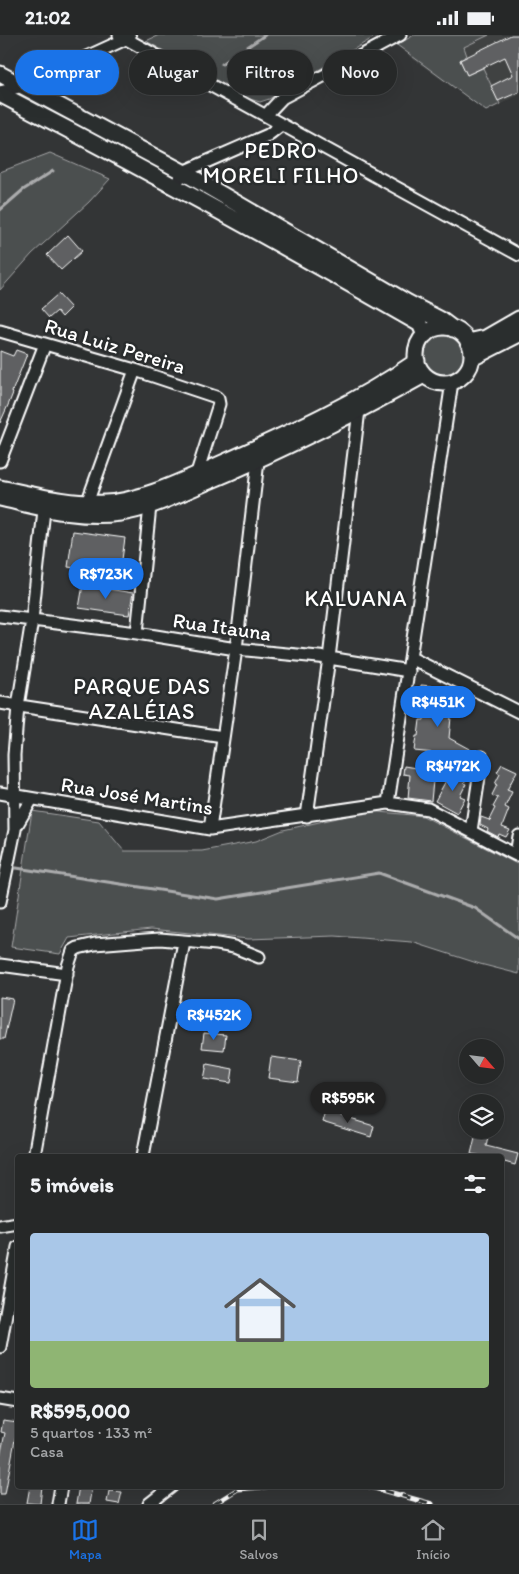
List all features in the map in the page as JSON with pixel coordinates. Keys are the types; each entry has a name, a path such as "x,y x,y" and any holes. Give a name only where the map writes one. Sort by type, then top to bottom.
{"street":[{"path":"266,115 282,98 400,35"},
{"path":"97,50 126,36 281,125 519,255"},
{"path":"0,74 15,82"},
{"path":"0,93 15,88"},
{"path":"0,93 175,186 406,315 420,324 425,335"},
{"path":"40,95 183,171 408,303 441,320 462,335 471,347 472,358 466,372 452,382 436,382 424,375 417,361 417,351 425,335 433,330 440,328 453,329"},
{"path":"175,186 183,171 268,135 281,125"},
{"path":"468,342 486,338 519,319"},
{"name":"Rua Luiz Pereira","path":"0,331 135,370 218,399 219,404 194,481"},
{"path":"472,358 519,334"},
{"path":"0,461 45,343"},
{"path":"0,488 69,513 121,513 150,506 260,446 360,397 417,361"},
{"path":"86,503 135,370"},
{"path":"0,498 44,503 104,503 128,499 194,481 258,461 424,375"},
{"path":"388,803 452,382"},
{"path":"307,816 329,659 359,410"},
{"path":"210,829 236,649 258,461"},
{"path":"0,902 14,830 14,755 18,705 32,620 44,503"},
{"path":"137,633 150,506"},
{"name":"Rua Itauna","path":"0,616 409,671"},
{"path":"411,658 519,712"},
{"path":"0,703 223,737"},
{"path":"471,831 482,757"},
{"name":"Rua José Martins","path":"0,793 210,829 388,803 428,809 516,855 519,836"},
{"path":"14,830 32,799"},
{"path":"34,1154 67,974 73,951 86,945 146,940 234,947 258,957"},
{"path":"143,1154 184,942"},
{"path":"0,965 67,974"},
{"path":"0,1226 15,1224"},
{"path":"0,1347 13,1307 15,1283"},
{"path":"0,1399 15,1402"},
{"path":"58,1504 60,1489"},
{"path":"149,1504 168,1489"}],"shaded area":[{"path":"159,35 378,35 352,50 323,50 323,67 313,73 313,50 227,50 227,86 217,81 217,50 162,50 146,41"},
{"path":"414,35 489,35 464,47 467,56 460,60 467,75 483,68 500,104 486,111 397,45"},
{"path":"459,35 519,35 519,95 486,111 409,56"},
{"path":"243,95 276,95 260,102"},
{"path":"50,153 110,179 89,202 32,254 0,290 0,172"},
{"path":"448,335 455,338 461,344 464,355 463,363 455,372 448,375 440,375 433,372 425,363 424,351 427,344 436,336"},
{"path":"32,811 99,821 124,851 202,851 256,841 283,830 369,811 423,816 519,865 519,974 480,964 412,942 335,936 248,939 151,929 69,938 60,954 11,947"}],"building":[{"path":"511,35 519,35 519,92 498,101 491,86 513,75 505,57 467,75 460,60"},
{"path":"68,235 82,251 61,270 47,255"},
{"path":"58,294 71,308 62,317 57,311 49,318 41,309"},
{"path":"16,350 27,354 0,423 0,351 13,356"},
{"path":"73,531 125,538 120,574 68,567"},
{"path":"83,585 133,593 129,615 79,608"},
{"path":"421,685 431,686 431,691 443,693 441,706 452,707 449,738 471,750 463,766 452,760 456,755 414,751 420,720 424,720 426,704 420,703"},
{"path":"502,764 517,771 507,790 512,792 505,807 509,809 502,827 510,830 506,837 499,834 498,837 480,825 481,817 489,820 498,798 492,795 500,774 497,772"},
{"path":"404,766 434,771 431,801 408,798 410,775 403,774"},
{"path":"450,773 468,775 460,796 465,798 457,813 435,801"},
{"path":"0,997 13,999 4,1039 0,1039"},
{"path":"204,1033 226,1035 224,1050 202,1048"},
{"path":"271,1057 301,1061 298,1082 268,1078"},
{"path":"207,1064 233,1069 231,1083 204,1079"},
{"path":"325,1111 374,1126 371,1137 322,1122"},
{"path":"475,1139 487,1139 486,1146 518,1154 515,1165 504,1162 504,1154 471,1154"},
{"path":"3,1420 15,1422 15,1439 5,1494 0,1494 0,1457 5,1433 1,1432"},
{"path":"29,1489 42,1489 40,1504 27,1503"},
{"path":"78,1489 92,1489 89,1504 76,1504"},
{"path":"109,1491 122,1492 119,1504 107,1502"}],"waterway":[{"path":"222,64 265,35"},
{"path":"0,210 23,190 53,171"},
{"path":"10,867 218,899 379,873 475,908 519,939"}],"railway":[{"path":"214,1504 238,1489"},
{"path":"378,1489 432,1504"}],"district":[{"name":"PEDRO MORELI FILHO","path":"281,163"},
{"name":"KALUANA","path":"356,598"},
{"name":"PARQUE DAS AZALÉIAS","path":"142,698"}]}
